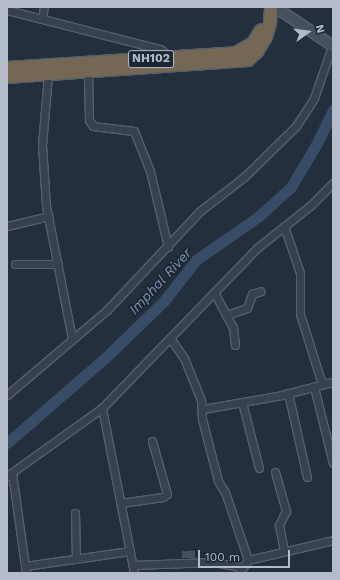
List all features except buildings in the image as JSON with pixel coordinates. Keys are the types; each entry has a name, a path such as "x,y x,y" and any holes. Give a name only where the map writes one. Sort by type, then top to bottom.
{"highway":[{"name":"NH102","path":"7,77 88,72 173,62 246,49 259,36 264,7"},
{"name":"NH102","path":"7,68 173,62 241,62 253,57 268,30 271,7"}],"street":[{"path":"8,7 7,10 160,49 173,62"},
{"path":"42,19 44,7"},
{"path":"7,395 72,338 107,310 168,247 200,211 244,177 296,126 306,113 319,85 332,44 275,7"},
{"path":"88,72 89,120 93,126 134,131 150,171 168,247"},
{"path":"48,75 42,153 48,216 72,338"},
{"path":"130,551 76,559 26,569 10,475 102,408 257,248 311,205 333,182"},
{"path":"7,226 48,216"},
{"path":"284,226 300,273 300,314 320,378 324,384"},
{"path":"16,264 58,264"},
{"path":"226,315 246,308 252,294 261,291"},
{"path":"214,292 235,333 235,345"},
{"path":"170,338 184,358 203,409 202,419 218,481 225,492 248,560"},
{"path":"203,409 288,393 333,382"},
{"path":"314,387 333,464"},
{"path":"288,393 307,477"},
{"path":"242,402 259,468"},
{"path":"102,408 134,573"},
{"path":"121,503 163,497 167,494 152,441"},
{"path":"275,472 286,511 279,525 284,551"},
{"path":"75,512 76,559"},
{"path":"133,565 213,562 240,570 248,560 333,540"}],"waterway":[{"name":"Imphal River","path":"7,443 106,357 164,301 196,260 259,216 291,187 317,143 333,110"}]}
